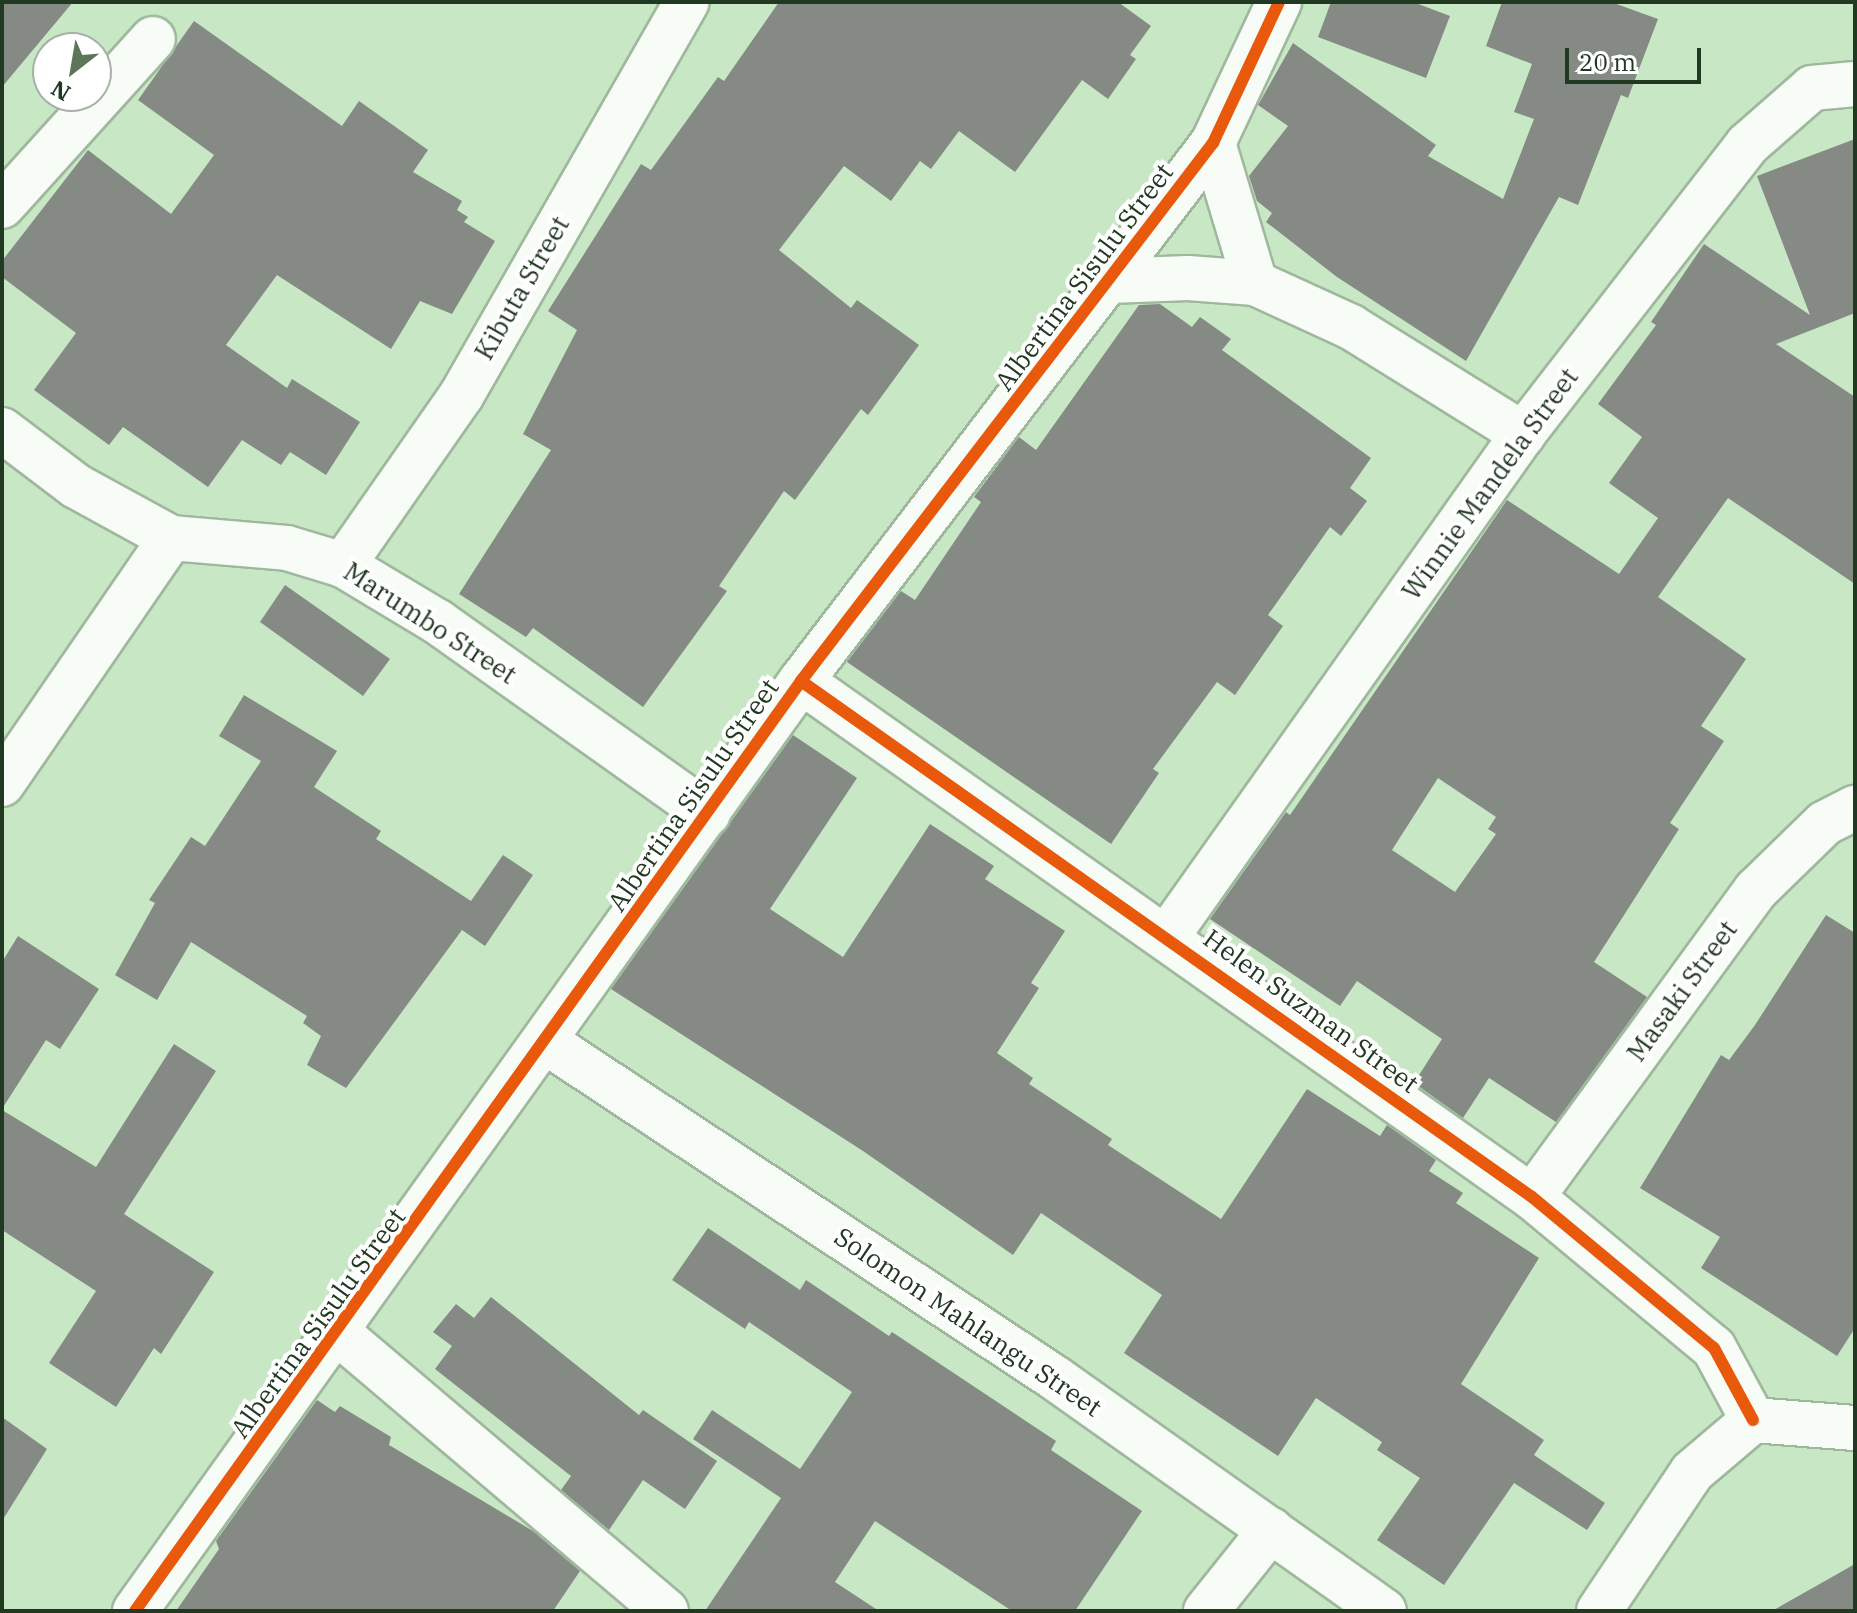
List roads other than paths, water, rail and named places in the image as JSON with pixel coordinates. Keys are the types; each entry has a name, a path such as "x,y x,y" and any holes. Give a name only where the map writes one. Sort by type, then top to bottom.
{"street":[{"name":"Kibuta Street","path":"343,565 461,396 687,2"},
{"name":"Albertina Sisulu Street","path":"135,1611 338,1333 801,681 1213,143 1279,2"},
{"path":"2,206 153,39"},
{"name":"Winnie Mandela Street","path":"1168,935 1523,434 1747,145 1812,88 1855,84"},
{"path":"1213,143 1255,283"},
{"path":"1110,281 1188,278 1255,283 1351,327 1523,434"},
{"name":"Marumbo Street","path":"2,430 76,486 171,538 287,548 343,565 438,622 708,814"},
{"path":"2,784 171,538"},
{"name":"Helen Suzman Street","path":"801,681 1168,935 1532,1197 1714,1348 1753,1420"},
{"name":"Masaki Street","path":"1532,1197 1756,890 1825,823 1855,808"},
{"name":"Solomon Mahlangu Street","path":"546,1042 1055,1378 1384,1611"},
{"path":"338,1333 666,1611"},
{"path":"1599,1611 1692,1472 1753,1420 1855,1428"},
{"path":"1206,1611 1271,1530"}]}
